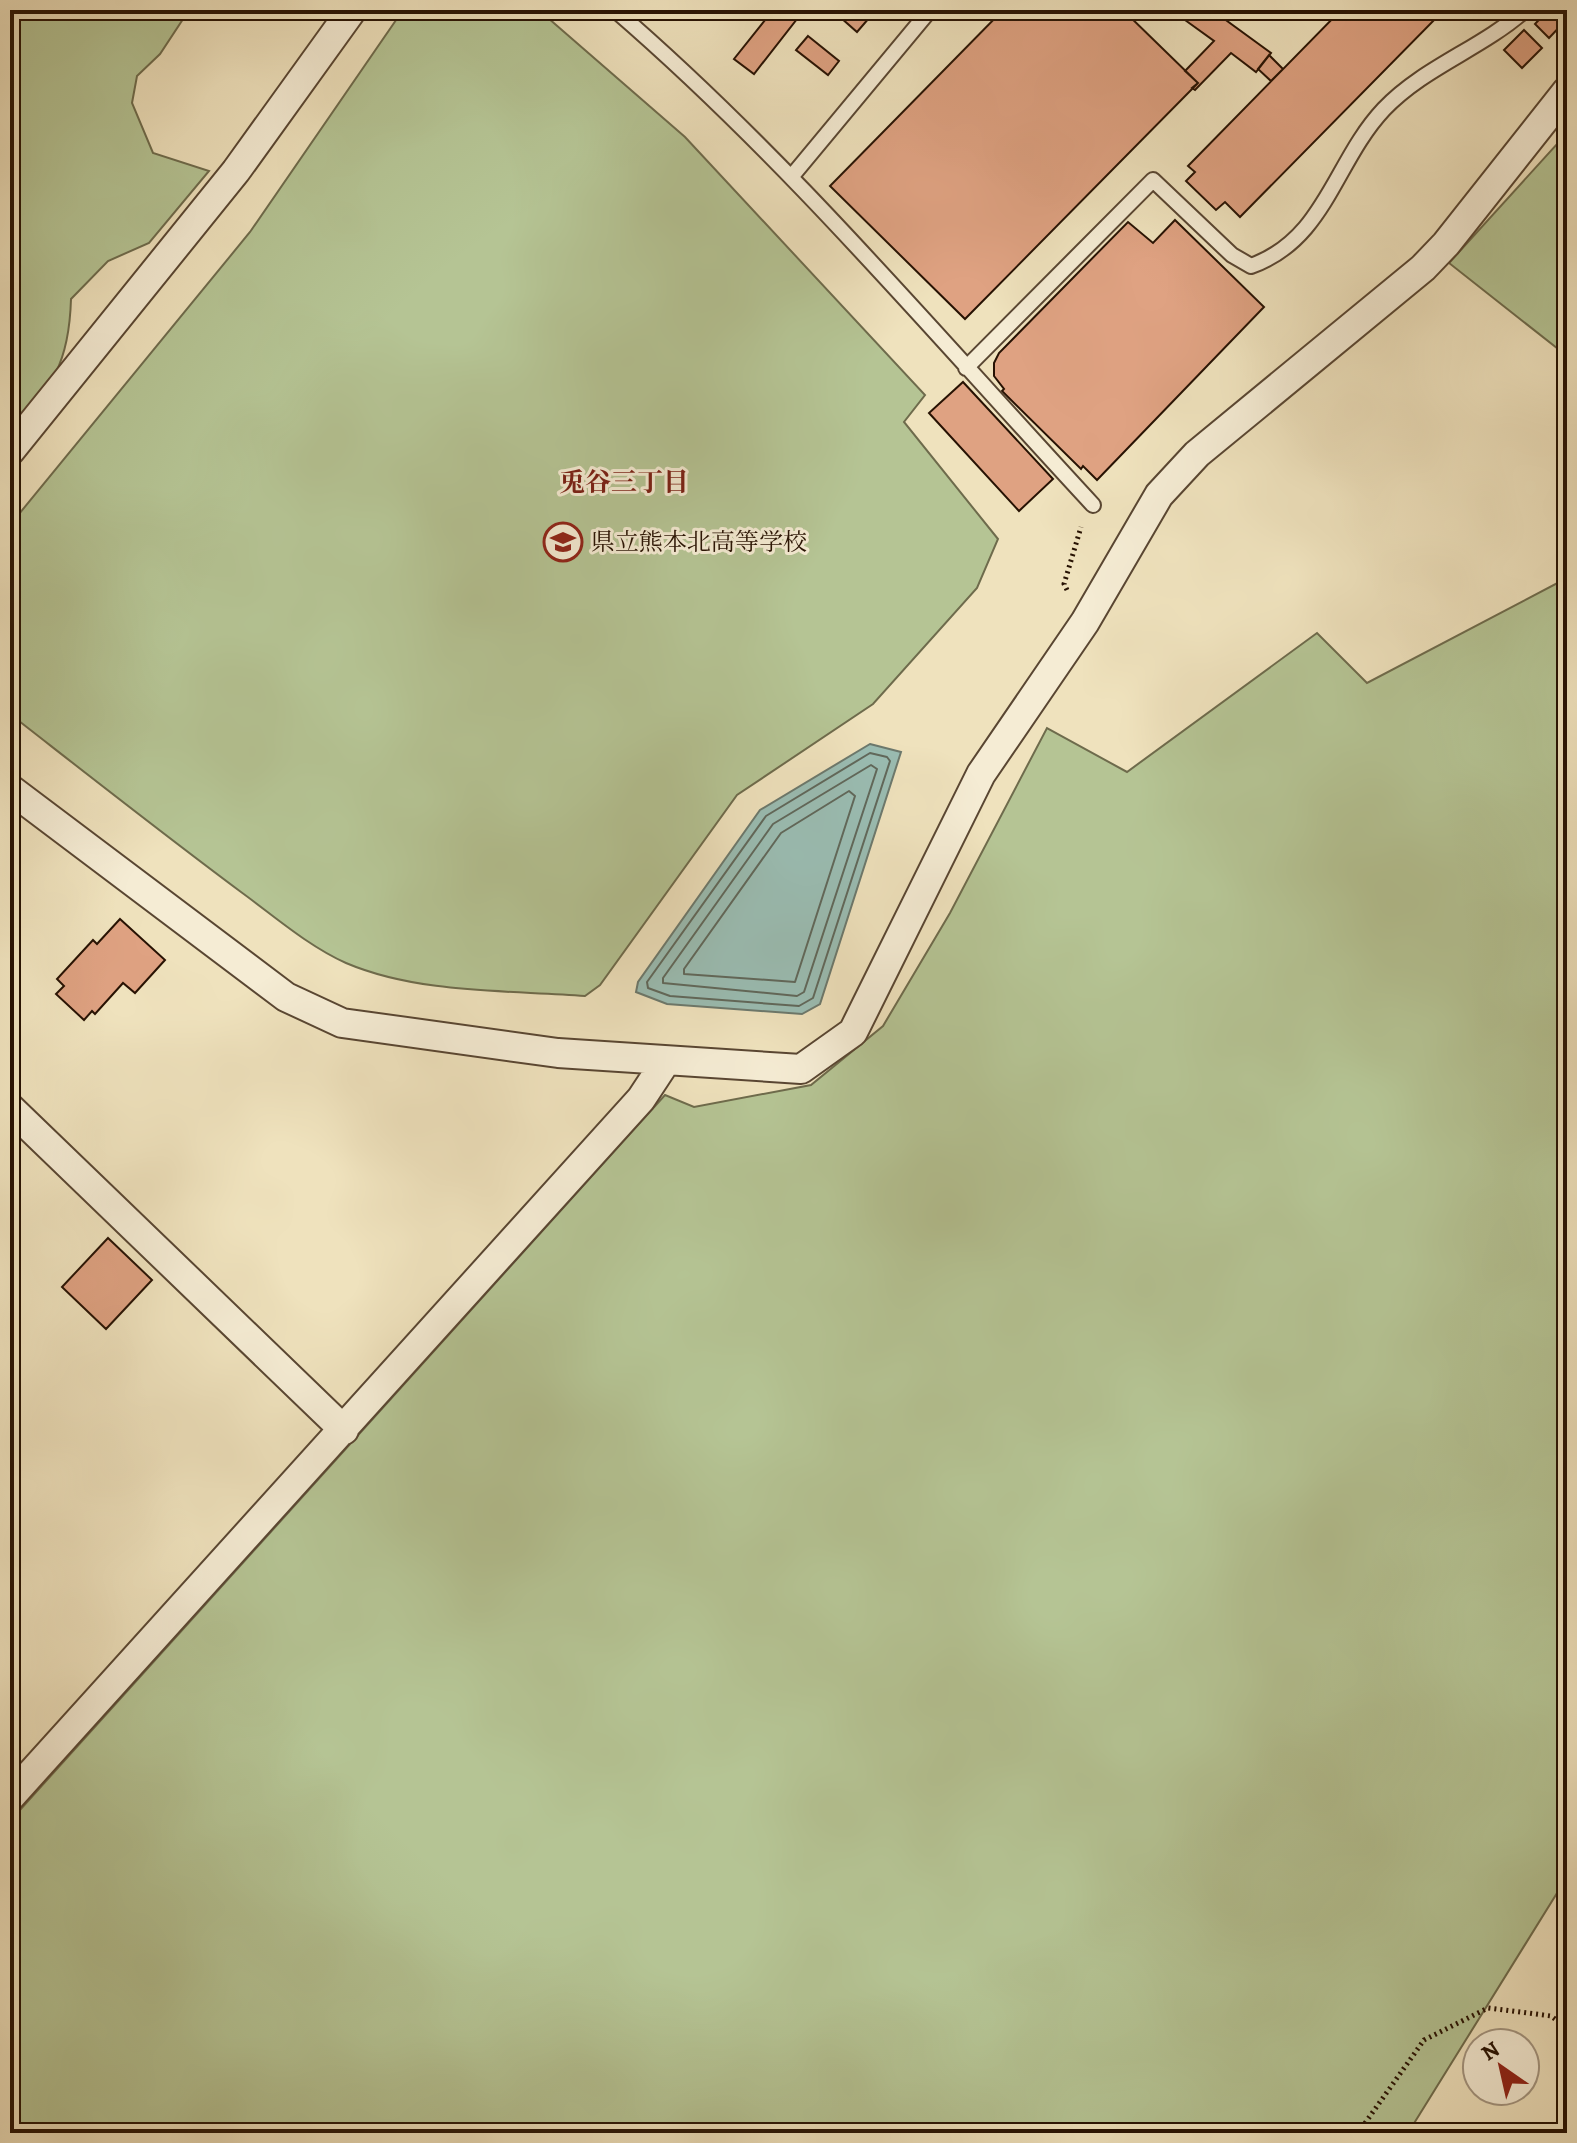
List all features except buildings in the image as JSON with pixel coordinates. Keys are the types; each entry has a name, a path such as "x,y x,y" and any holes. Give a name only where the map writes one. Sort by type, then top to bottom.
{"street":[{"path":"10,451 236,171 352,10"},
{"path":"10,789 286,997 342,1023 558,1053 801,1069 853,1032 981,774 1085,622 1159,495 1197,454 1423,268 1567,91"},
{"path":"10,1797 641,1099 666,1061"},
{"path":"10,1108 344,1430"}],"lane":[{"path":"615,10 682,68 792,176 1093,505"},
{"path":"792,176 930,10"},
{"path":"966,368 1153,180 1232,255 1251,266 1270,259 1294,243 1383,110 1414,82 1500,32 1525,10"}],"path":[{"path":"1064,584 1083,522"},
{"path":"1358,2133 1424,2040 1488,2008 1551,2016 1567,2028"}],"green space":[{"path":"10,10 189,10 160,54 137,76 132,103 153,153 209,171 149,243 108,261 71,299 67,341 56,373 10,433"},
{"path":"403,10 540,11 685,137 925,395 904,422 998,539 977,588 873,704 737,795 600,985 585,996 433,985 374,973 346,963 292,930 10,714 10,525 250,232"},
{"path":"1567,133 1567,356 1449,263"},
{"path":"1567,578 1567,1877 1474,2027 1461,2027 1461,2048 1408,2133 10,2133 10,1821 665,1095 694,1107 811,1085 883,1026 950,913 1047,728 1127,772 1317,633 1367,683"}],"water":[{"path":"870,744 901,752 820,1004 802,1014 667,1004 636,992 638,982 760,810"}],"place":[{"name":"県立熊本北高等学校","path":"563,542"}],"district":[{"name":"兎谷三丁目","path":"624,482"}]}
